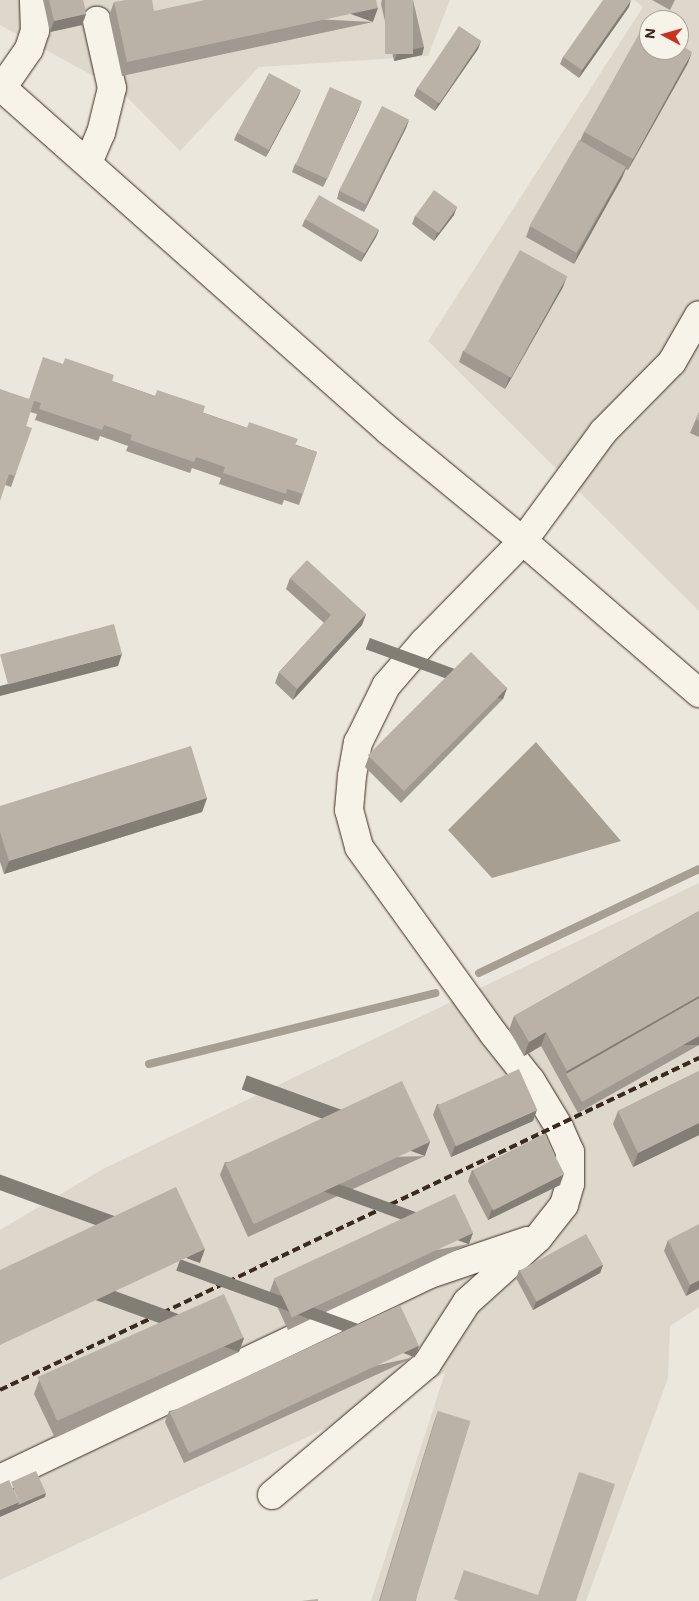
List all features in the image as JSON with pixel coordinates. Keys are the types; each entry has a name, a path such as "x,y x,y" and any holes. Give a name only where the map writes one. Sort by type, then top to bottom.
{"street":[{"path":"34,0 35,31 29,49 1,87 88,162 389,431 524,541 699,693"},
{"path":"88,162 101,133 112,88 97,21"},
{"path":"272,1495 426,1364 467,1302 538,1238 564,1206 570,1184 570,1152 531,1081 493,1033 359,847 349,810 358,743 386,686 424,642 524,541 603,432 672,362 699,315"},
{"path":"0,1479 430,1274 538,1238"}],"shaded area":[{"path":"0,0 450,0 428,56 259,67 180,151 121,91 0,25"},
{"path":"634,0 699,0 699,611 428,341 639,13 639,60 689,60 689,10 641,10 643,7"},
{"path":"536,742 621,841 492,878 448,830"},
{"path":"699,883 699,1307 670,1326 668,1378 586,1601 371,1601 445,1373 0,1580 0,1230 103,1169"}],"building":[{"path":"49,0 83,0 86,14 54,21"},
{"path":"152,0 154,11 205,0 376,0 378,8 127,62 114,2"},
{"path":"385,0 413,0 413,54 385,54"},
{"path":"603,0 631,0 582,70 563,57"},
{"path":"459,26 481,41 439,103 417,88"},
{"path":"639,34 639,60 688,60 633,159 584,132"},
{"path":"269,73 301,90 269,150 237,133"},
{"path":"330,87 362,101 327,179 295,165"},
{"path":"382,106 409,120 366,204 339,191"},
{"path":"579,140 626,167 576,253 530,226"},
{"path":"434,190 457,207 439,233 415,216"},
{"path":"319,195 379,229 365,254 305,219"},
{"path":"520,250 567,276 511,378 464,351"},
{"path":"43,357 63,364 65,358 114,375 112,381 155,396 157,390 205,406 203,413 247,428 249,422 298,439 295,445 317,452 303,494 287,489 286,494 223,473 225,467 196,457 194,462 130,440 132,435 104,425 102,430 39,409 41,403 34,401 26,426 32,428 15,476 9,474 0,501 0,389 29,399"},
{"path":"307,560 366,614 297,689 279,672 331,615 290,578"},
{"path":"114,624 122,654 8,684 0,655"},
{"path":"471,652 507,688 404,791 368,755"},
{"path":"191,746 207,798 9,861 0,832 0,806"},
{"path":"699,911 699,996 567,1071 546,1032 529,1042 514,1016"},
{"path":"699,998 699,1036 582,1102 566,1074"},
{"path":"519,1069 537,1110 456,1146 438,1105"},
{"path":"699,1071 699,1123 638,1153 618,1111"},
{"path":"402,1081 430,1142 254,1224 225,1163"},
{"path":"544,1134 564,1174 493,1210 473,1170"},
{"path":"176,1187 205,1249 0,1345 0,1270"},
{"path":"455,1194 473,1233 292,1317 274,1279"},
{"path":"699,1224 699,1280 690,1285 668,1240"},
{"path":"586,1234 603,1265 536,1301 520,1271"},
{"path":"224,1294 244,1338 57,1421 38,1377"},
{"path":"400,1305 419,1346 189,1453 170,1412"},
{"path":"438,1411 471,1421 415,1601 380,1601"},
{"path":"36,1471 46,1493 18,1505 19,1502 11,1482"},
{"path":"579,1472 615,1484 576,1601 459,1601 454,1599 464,1570 538,1595"},
{"path":"9,1480 19,1502 0,1510 0,1484"},
{"path":"318,1599 318,1601 301,1601"}],"waterway":[{"path":"479,973 699,869"},
{"path":"149,1064 435,993"}],"railway":[{"path":"0,1390 699,1058"}]}
